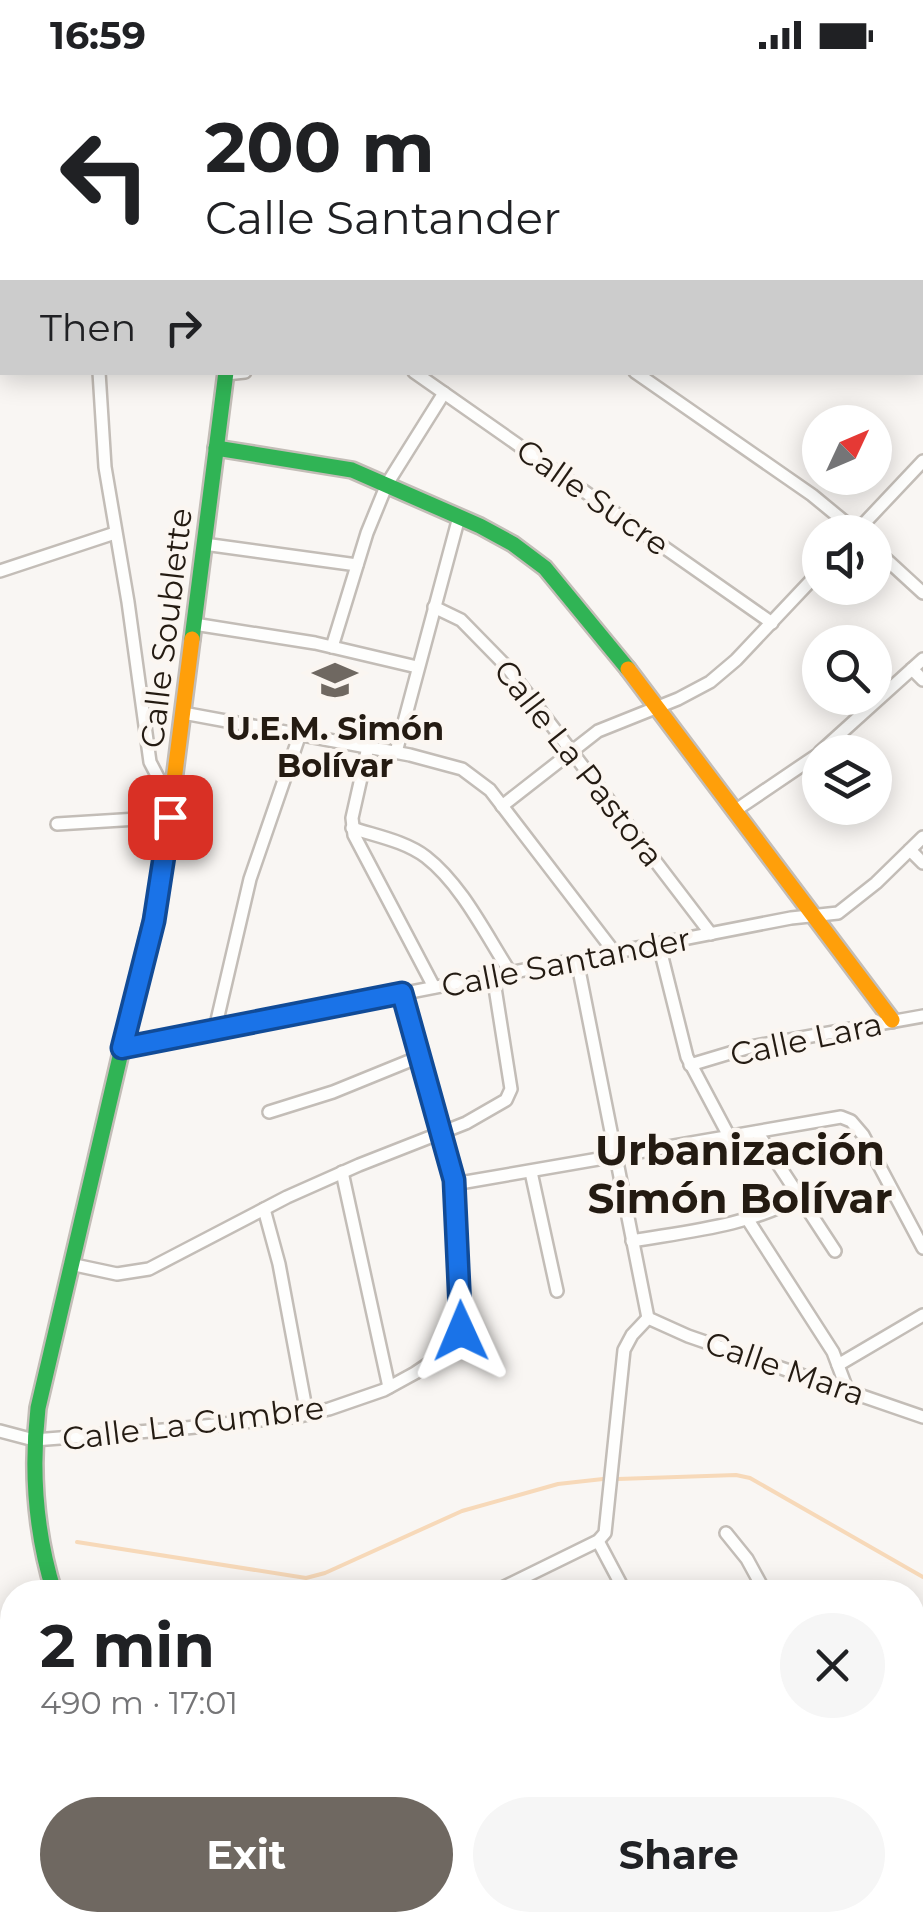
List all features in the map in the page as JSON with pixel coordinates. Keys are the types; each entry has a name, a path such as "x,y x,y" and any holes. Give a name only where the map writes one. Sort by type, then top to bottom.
{"street":[{"path":"99,375 105,468 150,762 162,786 173,796"},
{"name":"Calle Soublette","path":"51,1580 36,1514 34,1440 48,1356 154,921 226,375"},
{"name":"Calle Sucre","path":"418,375 772,622"},
{"path":"639,375 766,462 834,515"},
{"path":"332,647 387,484 444,393"},
{"path":"216,448 341,467 460,517 513,544 545,568 598,628 892,1020"},
{"path":"872,515 923,461"},
{"path":"396,752 460,517"},
{"path":"0,571 115,533"},
{"path":"204,544 358,565"},
{"path":"892,565 923,593"},
{"path":"502,806 571,750 611,725 710,682 802,590"},
{"name":"Calle La Pastora","path":"434,607 454,614 490,648 711,934"},
{"path":"194,624 332,647 418,667"},
{"path":"840,735 923,659"},
{"path":"912,669 923,680"},
{"path":"183,713 396,752 462,769 480,780 502,806 615,953"},
{"path":"215,1029 250,879 300,734"},
{"path":"368,747 355,797 352,828 434,986"},
{"path":"736,810 802,765"},
{"path":"57,824 170,817"},
{"path":"352,828 426,857 451,884 510,972"},
{"name":"Calle Santander","path":"122,1048 791,918 834,916 923,837"},
{"path":"910,850 923,863"},
{"path":"659,945 690,1066 730,1138"},
{"path":"518,1580 598,1541 606,1530 624,1350 648,1318 577,960"},
{"path":"70,1264 117,1274 139,1272 342,1172 442,1135 504,1102 510,1093 493,975"},
{"name":"Calle La Cumbre","path":"34,1440 307,1414 350,1403 389,1387 446,1354 460,1339 454,1184 402,993"},
{"name":"Calle Lara","path":"690,1066 750,1047 923,1016"},
{"path":"270,1112 333,1092 419,1057"},
{"path":"454,1184 836,1118 851,1121 864,1135 923,1248"},
{"path":"757,1132 835,1250"},
{"path":"342,1172 389,1387"},
{"path":"531,1172 557,1291"},
{"path":"632,1241 748,1220 800,1197"},
{"path":"264,1209 279,1264 307,1414"},
{"path":"748,1220 838,1365 847,1389"},
{"path":"838,1365 923,1315"},
{"name":"Calle Mara","path":"648,1318 688,1336 923,1417"},
{"path":"0,1431 34,1440"},
{"path":"726,1533 758,1580"},
{"path":"598,1541 619,1580"}],"waterway":[{"path":"618,1479 736,1475 750,1478 923,1577"},
{"path":"77,1542 306,1578 462,1511 558,1484 603,1479"}],"traffic: fast":[{"path":"192,639 226,375"},
{"path":"216,448 352,470 480,526 545,568 628,669"},
{"path":"51,1580 36,1501 38,1408 129,1018"}],"traffic: slow":[{"path":"129,1018 162,875 192,639"},
{"path":"628,669 892,1020"}],"place":[{"name":"U.E.M. Simón Bolívar","path":"335,680"}],"district":[{"name":"Urbanización Simón Bolívar","path":"740,1174"}],"route":[{"path":"170,817 154,921 122,1048 402,993 454,1180 461,1331"}]}
